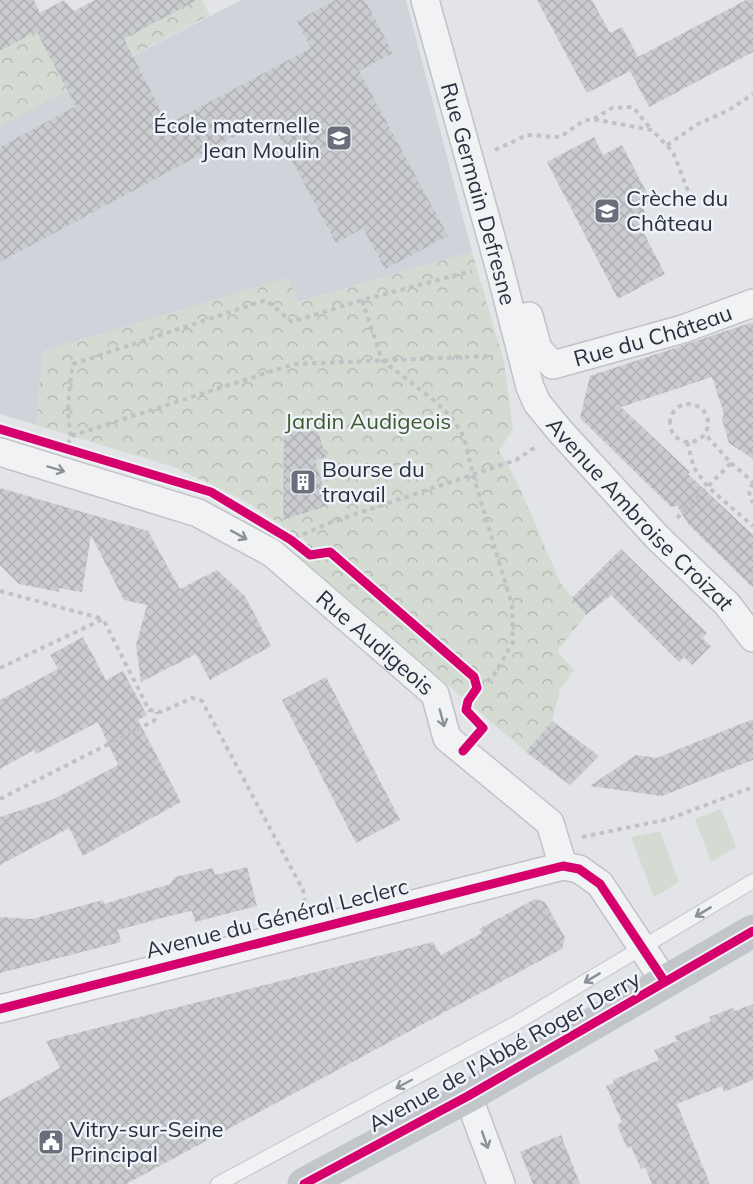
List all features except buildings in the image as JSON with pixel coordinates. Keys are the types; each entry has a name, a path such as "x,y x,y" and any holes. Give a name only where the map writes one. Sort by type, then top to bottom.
{"main road":[{"name":"Avenue de l'Abbé Roger Derry","path":"304,1184 468,1096 753,931"}],"street":[{"name":"Rue Germain Defresne","path":"425,0 534,395"},
{"name":"Rue du Château","path":"501,272 523,298 538,348 553,365"},
{"name":"Rue du Château","path":"534,395 553,365 683,329 753,303"},
{"name":"Avenue Ambroise Croizat","path":"534,395 560,431 658,538 727,604 752,632"},
{"name":"Rue Audigeois","path":"0,452 198,513 272,553 435,694 447,738 550,823 560,854"},
{"path":"560,854 600,884 665,982"},
{"name":"Avenue du Général Leclerc","path":"0,1009 560,854"},
{"path":"468,1096 501,1184"}],"lane":[{"name":"Avenue de l'Abbé Roger Derry","path":"218,1184 516,1023 753,881"}],"path":[{"path":"668,145 753,94"},
{"path":"592,120 612,108 633,107 674,152 684,172 696,212"},
{"path":"469,159 527,135 560,137 585,120 652,130"},
{"path":"67,449 71,436 68,396 73,364 266,300 292,322 362,300 477,270 501,272"},
{"path":"362,300 382,360 436,402 452,418 464,437 512,605 513,642 492,678 475,691"},
{"path":"71,436 294,364 502,355 520,348"},
{"path":"691,403 700,406 707,414 709,424 705,434 698,441 687,442 678,439 672,431 670,421 674,411 681,405 691,403"},
{"path":"281,534 294,543 329,523 516,460 560,431"},
{"path":"705,434 731,464 753,482 749,492 753,503"},
{"path":"687,442 694,468 708,487 753,526"},
{"path":"56,445 78,452"},
{"path":"658,538 731,464"},
{"path":"0,591 103,619 149,710 165,711 192,698 202,701 303,890"},
{"path":"0,668 103,619"},
{"path":"474,677 475,691"},
{"path":"0,799 154,721 157,712"},
{"path":"560,854 669,819 753,787"}],"shaded area":[{"path":"241,0 406,0 472,252 298,302 289,278 43,351 36,425 0,414 0,125"}],"green space":[{"path":"187,0 202,0 210,15 0,125 0,51 36,31 59,74"},
{"name":"Jardin Audigeois","path":"472,252 504,362 513,430 499,450 517,482 561,584 586,615 557,651 574,670 560,689 552,721 526,752 299,557 308,543 244,500 174,467 36,425 43,351 289,277 298,302"},
{"path":"721,809 736,847 711,862 695,819"},
{"path":"660,831 679,882 654,897 631,837"}],"cycle path":[{"path":"0,429 211,492 291,540 310,555 330,552 474,677 477,688 468,701 466,710 483,728 463,751"},
{"path":"0,1009 563,866 579,869 600,884 665,982"},
{"path":"304,1184 468,1096 753,931"}],"place":[{"name":"École maternelle Jean Moulin","path":"339,138"},
{"name":"Crèche du Château","path":"607,211"},
{"name":"Bourse du travail","path":"303,482"},
{"name":"Vitry-sur-Seine Principal","path":"51,1142"}]}
